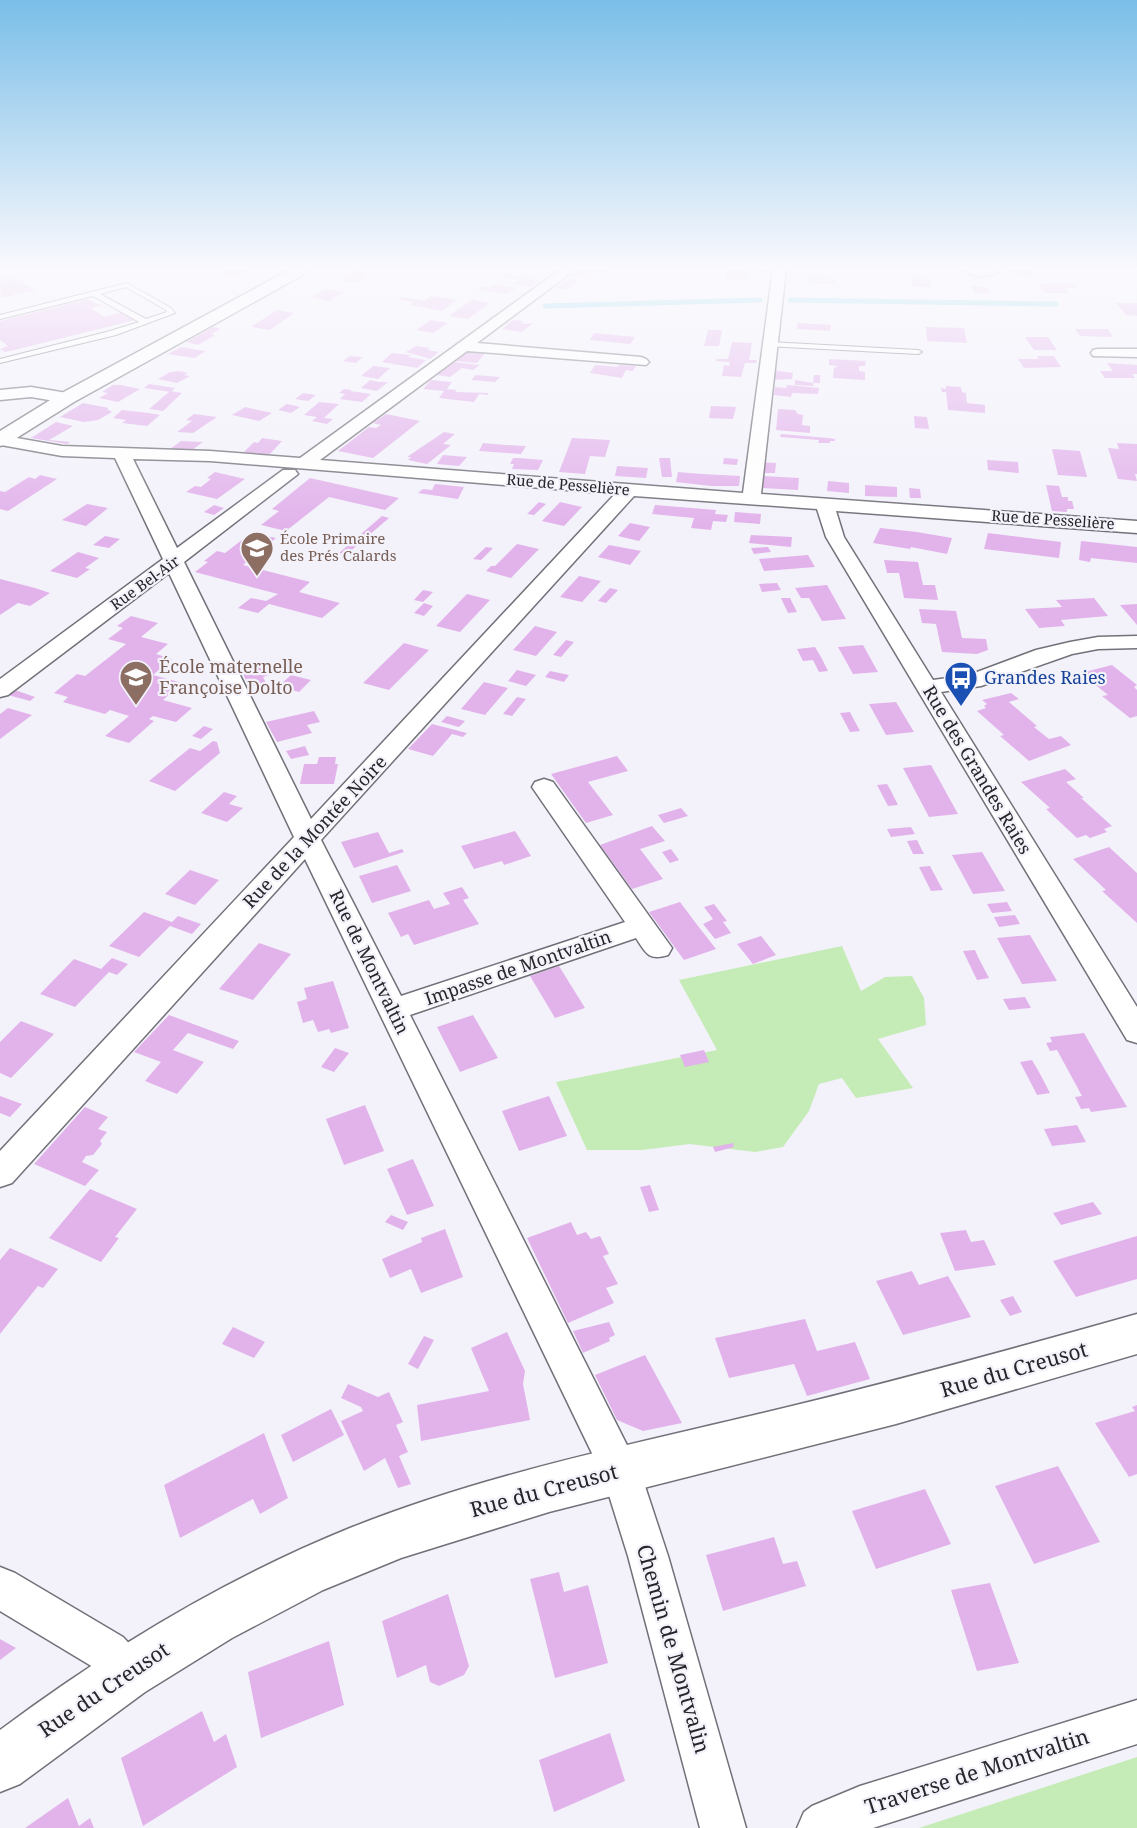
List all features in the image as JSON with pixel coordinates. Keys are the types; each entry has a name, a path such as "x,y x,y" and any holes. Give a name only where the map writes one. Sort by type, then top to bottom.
{"main road":[{"path":"0,440 67,398 147,354"},
{"name":"Rue du Creusot","path":"0,1764 127,1672 194,1630 276,1587 353,1552 452,1516 544,1489 891,1404 1137,1334"}],"street":[{"name":"Rue Bel-Air","path":"0,690 450,354"},
{"path":"554,354 641,362"},
{"path":"751,499 768,354"},
{"path":"0,395 31,392 67,398"},
{"name":"Rue de Pesselière","path":"0,440 62,451 200,456 296,469 1137,526"},
{"name":"Rue de Montvaltin","path":"121,452 308,839 621,1471"},
{"name":"Rue de la Montée Noire","path":"0,1173 629,490"},
{"name":"Rue des Grandes Raies","path":"825,505 835,537 1137,1032"},
{"path":"927,687 973,681 1070,648 1098,643 1137,642"},
{"name":"Impasse de Montvaltin","path":"393,1010 650,937 544,787"},
{"name":"Chemin de Montvalin","path":"621,1471 648,1556 723,1828"},
{"path":"0,1588 108,1652 127,1672"},
{"name":"Traverse de Montvaltin","path":"820,1828 828,1822 860,1809 1137,1722"}],"lane":[{"path":"0,361 27,354"}],"green space":[{"path":"842,946 861,991 885,977 912,976 924,998 926,1025 878,1039 913,1088 856,1098 842,1078 819,1084 809,1111 783,1147 755,1152 690,1144 642,1150 587,1150 556,1082 717,1050 679,980"},
{"path":"1137,1757 1137,1828 919,1828"}],"building":[{"path":"170,354 200,354 194,358"},
{"path":"391,354 411,355 408,357 426,360 417,368 382,362"},
{"path":"414,354 436,354 430,359"},
{"path":"464,354 484,354 477,363 455,361"},
{"path":"729,354 750,354 749,360 757,360 756,363 745,363 741,377 722,376 724,365 729,366 730,362 716,361 717,359 728,359"},
{"path":"350,356 363,357 356,363 343,361"},
{"path":"1037,356 1054,356 1061,367 1024,368 1018,359 1039,359"},
{"path":"829,359 866,361 865,366 859,366 859,371 865,372 865,380 833,378 834,368 838,366 829,365"},
{"path":"454,362 480,365 473,370 462,368 450,377 437,375"},
{"path":"1107,363 1137,365 1137,374 1132,374 1135,378 1105,378 1100,371 1113,371"},
{"path":"595,365 636,366 633,371 626,370 622,378 590,373"},
{"path":"373,366 390,368 378,379 361,376"},
{"path":"772,370 793,373 792,379 771,380"},
{"path":"170,372 188,373 184,375 190,376 177,383 158,379"},
{"path":"476,375 500,377 495,382 471,380"},
{"path":"814,375 820,375 820,383 813,383"},
{"path":"370,380 388,382 377,391 361,388"},
{"path":"431,380 452,382 447,389 457,390 455,392 489,393 479,394 474,402 439,398 444,391 423,389"},
{"path":"795,380 813,383 813,386 795,385"},
{"path":"149,384 175,388 171,392 144,388"},
{"path":"113,385 140,389 118,402 99,398 108,393 102,392"},
{"path":"787,385 819,388 818,394 792,393 791,397 774,395 775,387 786,388"},
{"path":"946,386 961,387 962,392 966,393 967,403 985,405 985,413 948,410 946,392 942,392 941,388 946,389"},
{"path":"344,389 371,394 362,402 340,399 345,394 339,393"},
{"path":"170,391 182,393 163,411 149,409"},
{"path":"303,393 316,395 308,401 295,399"},
{"path":"319,402 339,404 324,418 333,419 327,424 312,421 317,417 304,415"},
{"path":"83,403 109,408 107,409 112,412 98,420 84,422 60,417"},
{"path":"287,404 300,407 291,413 278,410"},
{"path":"711,406 736,407 733,419 709,418"},
{"path":"245,407 272,413 259,421 232,415"},
{"path":"778,409 795,410 798,414 803,415 802,425 810,426 810,433 776,430"},
{"path":"122,410 160,415 147,426 122,423 126,420 113,418"},
{"path":"194,414 217,417 193,433 177,432 192,421 186,420"},
{"path":"386,414 420,421 373,458 338,451 369,427 376,428 381,425 373,423"},
{"path":"914,416 927,417 929,429 915,428"},
{"path":"56,422 73,426 49,440 70,442 67,444 31,438"},
{"path":"444,432 455,434 443,444 451,445 427,464 408,460 411,457 407,457"},
{"path":"781,434 828,438 835,439 835,441 818,443 819,440 780,437"},
{"path":"262,438 282,441 269,455 244,452 254,442 258,443"},
{"path":"572,438 610,440 605,457 590,456 585,474 559,472"},
{"path":"181,441 203,442 192,450 170,449"},
{"path":"483,443 526,446 521,454 479,451"},
{"path":"1117,443 1137,444 1137,474 1135,474 1137,481 1118,479 1108,448 1119,449"},
{"path":"1052,449 1080,451 1087,477 1058,475"},
{"path":"443,455 467,457 459,466 437,464"},
{"path":"513,458 543,460 538,470 512,469 514,464 510,464"},
{"path":"659,458 670,458 672,477 662,477"},
{"path":"724,458 738,459 737,465 723,464"},
{"path":"987,460 1018,462 1019,473 988,470"},
{"path":"760,462 776,463 775,473 758,473"},
{"path":"617,466 648,468 646,478 615,476"},
{"path":"215,472 245,479 217,499 186,492 195,486 201,487 211,479 207,478"},
{"path":"678,472 740,476 739,486 676,482"},
{"path":"40,475 57,479 8,511 0,509 0,491 5,492 29,477 35,479"},
{"path":"763,476 799,478 798,490 761,488"},
{"path":"310,478 399,498 385,510 329,497 286,531 261,525 279,511 272,509"},
{"path":"828,481 849,483 849,493 827,491"},
{"path":"435,484 464,487 458,499 418,493 423,489 432,490"},
{"path":"865,485 897,487 897,497 865,496"},
{"path":"1046,485 1059,486 1062,497 1068,497 1068,501 1072,501 1074,509 1067,509 1067,512 1052,511"},
{"path":"909,488 920,489 921,498 910,498"},
{"path":"539,502 546,504 534,515 527,514"},
{"path":"560,502 582,507 564,526 542,521"},
{"path":"87,504 108,508 86,526 62,520"},
{"path":"214,505 224,508 214,515 204,512"},
{"path":"655,505 716,510 715,514 728,515 726,522 713,521 711,530 691,528 694,518 652,514"},
{"path":"735,512 761,514 760,524 734,522"},
{"path":"382,516 389,518 347,554 339,553"},
{"path":"630,523 650,527 639,541 618,536"},
{"path":"880,528 952,538 947,554 911,547 910,549 873,543"},
{"path":"251,533 276,538 243,565 310,582 299,592 340,603 322,618 269,604 258,613 238,608 251,598 266,601 278,594 195,572 217,551 225,553"},
{"path":"988,533 1061,542 1059,558 984,549"},
{"path":"751,535 792,537 791,547 749,543"},
{"path":"105,536 120,539 109,548 93,545"},
{"path":"1081,541 1137,547 1137,563 1091,558 1090,562 1079,560"},
{"path":"517,544 539,549 511,578 486,571 491,566 495,566"},
{"path":"609,545 641,551 630,565 598,557"},
{"path":"486,547 493,548 481,560 473,559"},
{"path":"768,547 771,552 754,554 751,548"},
{"path":"78,552 99,558 85,568 90,569 77,578 50,571"},
{"path":"808,555 815,567 764,571 759,559"},
{"path":"884,560 918,562 923,585 935,585 938,600 904,598 899,573 887,573"},
{"path":"579,576 601,581 582,602 560,597"},
{"path":"0,579 50,593 30,606 18,603 0,615"},
{"path":"777,583 781,590 762,592 759,584"},
{"path":"827,585 846,619 822,621 809,598 801,598 795,588"},
{"path":"610,588 618,590 606,603 598,601"},
{"path":"423,590 433,592 423,602 414,600"},
{"path":"467,594 490,600 460,632 436,626"},
{"path":"781,598 790,598 797,612 788,613"},
{"path":"1094,598 1108,616 1061,620 1065,626 1039,628 1025,609 1062,607 1056,600"},
{"path":"424,603 433,606 424,616 414,613"},
{"path":"1137,604 1137,625 1120,605"},
{"path":"919,609 956,611 962,638 986,639 988,650 977,654 942,652 936,624 922,623"},
{"path":"131,616 158,623 141,637 168,644 156,654 172,659 153,675 179,682 179,686 163,700 192,708 176,722 153,716 149,719 154,721 129,743 105,736 129,716 110,710 105,714 63,702 68,697 54,693 77,674 85,676 126,644 108,639 123,628 117,626"},
{"path":"535,626 557,632 536,656 513,650"},
{"path":"566,640 574,642 561,657 553,655"},
{"path":"404,643 429,650 389,690 363,683"},
{"path":"863,645 878,672 853,674 838,647"},
{"path":"815,647 828,671 819,672 813,660 803,661 797,649"},
{"path":"259,663 263,670 268,669 271,674 263,677 266,683 249,687 240,667"},
{"path":"1112,665 1137,685 1134,687 1137,690 1137,716 1130,718 1102,696 1108,695 1081,673"},
{"path":"517,670 536,675 526,686 508,681"},
{"path":"550,671 569,675 564,682 545,677"},
{"path":"291,675 311,680 299,692 279,686"},
{"path":"484,682 508,688 485,715 461,709"},
{"path":"15,690 35,697 30,701 8,695"},
{"path":"1011,693 1019,699 1009,702 1037,726 1034,727 1049,739 1061,736 1071,745 1029,761 1000,736 1004,735 977,711 986,708 984,706 987,704 982,700"},
{"path":"517,697 526,699 512,716 503,714"},
{"path":"896,702 914,732 886,735 869,704"},
{"path":"8,708 32,715 0,739 0,714"},
{"path":"314,711 320,722 307,725 312,733 277,742 266,722"},
{"path":"850,712 860,731 850,732 840,713"},
{"path":"447,716 465,721 459,727 441,722"},
{"path":"432,724 467,733 463,737 452,734 433,756 408,749"},
{"path":"204,726 213,729 201,739 192,736"},
{"path":"213,741 217,742 220,753 175,791 149,781 190,748 200,751"},
{"path":"305,746 309,755 291,759 286,751"},
{"path":"617,756 628,771 588,782 613,815 586,823 551,774"},
{"path":"319,757 336,757 335,764 338,764 334,784 300,784 304,764 317,764"},
{"path":"931,765 958,814 929,817 903,768"},
{"path":"1065,769 1076,779 1066,782 1112,826 1104,829 1107,832 1090,838 1086,835 1077,838 1046,809 1050,808 1021,782"},
{"path":"887,784 898,805 888,806 877,785"},
{"path":"224,792 237,796 229,804 243,808 227,822 201,813"},
{"path":"681,808 688,816 664,823 658,815"},
{"path":"652,826 665,841 640,849 663,879 632,889 600,845"},
{"path":"911,827 915,834 891,837 887,829"},
{"path":"515,831 531,856 504,865 502,861 474,869 461,846"},
{"path":"378,832 389,853 402,849 404,852 354,868 341,842"},
{"path":"917,840 924,854 913,854 907,841"},
{"path":"1109,847 1137,873 1137,923 1102,891 1106,890 1073,859"},
{"path":"671,849 679,860 670,863 662,852"},
{"path":"982,852 1005,891 973,894 952,855"},
{"path":"397,865 411,891 372,903 359,876"},
{"path":"930,866 943,890 931,891 919,867"},
{"path":"190,870 219,880 195,905 165,894"},
{"path":"462,887 469,898 463,900 479,924 414,945 408,934 401,937 388,913 429,900 434,909 450,904 443,893"},
{"path":"680,902 716,949 684,960 649,912"},
{"path":"1007,902 1012,911 992,913 987,904"},
{"path":"714,904 727,921 723,922 731,933 715,939 703,924 713,919 704,907"},
{"path":"144,912 172,922 178,916 201,924 192,934 170,926 139,957 109,946"},
{"path":"1015,915 1020,924 999,927 994,917"},
{"path":"1030,935 1057,981 1022,984 997,938"},
{"path":"761,936 776,955 753,964 737,944"},
{"path":"259,943 291,954 253,1000 219,989"},
{"path":"975,950 989,978 977,980 963,951"},
{"path":"112,958 128,964 117,975 109,972 75,1007 40,994 74,959 101,969"},
{"path":"559,966 585,1008 555,1018 530,976"},
{"path":"333,981 349,1028 331,1033 329,1029 318,1032 313,1020 303,1023 297,1002 307,999 304,988"},
{"path":"1025,997 1031,1008 1009,1010 1003,999"},
{"path":"169,1015 239,1041 233,1049 188,1033 173,1050 204,1062 177,1094 145,1081 161,1062 134,1052"},
{"path":"473,1015 498,1058 460,1072 437,1027"},
{"path":"21,1021 54,1034 11,1078 0,1073 0,1042"},
{"path":"1084,1033 1127,1107 1091,1112 1089,1108 1081,1109 1075,1097 1082,1096 1057,1050 1050,1051 1046,1043 1052,1042 1050,1037"},
{"path":"335,1048 349,1053 334,1072 321,1067"},
{"path":"704,1050 709,1062 685,1067 680,1055"},
{"path":"1032,1060 1050,1093 1037,1095 1020,1062"},
{"path":"0,1096 22,1104 10,1117 0,1113"},
{"path":"549,1096 567,1136 519,1151 502,1111"},
{"path":"365,1105 384,1151 344,1165 326,1119"},
{"path":"85,1107 108,1117 98,1129 107,1132 100,1141 102,1144 93,1155 86,1156 82,1162 99,1170 85,1186 34,1164"},
{"path":"1077,1125 1086,1142 1052,1146 1044,1129"},
{"path":"733,1143 734,1147 715,1152 713,1147"},
{"path":"413,1159 434,1206 407,1215 387,1169"},
{"path":"650,1185 659,1210 649,1212 640,1187"},
{"path":"90,1189 137,1209 115,1237 119,1238 101,1262 49,1238"},
{"path":"1093,1202 1102,1214 1061,1225 1053,1213"},
{"path":"391,1215 408,1222 403,1230 385,1222"},
{"path":"571,1222 577,1235 586,1232 591,1239 600,1236 609,1254 603,1256 618,1284 606,1288 614,1303 568,1323 527,1238"},
{"path":"445,1229 463,1277 421,1293 411,1269 390,1278 382,1259 422,1242 421,1238"},
{"path":"966,1230 971,1242 984,1240 996,1265 955,1271 940,1233"},
{"path":"1137,1236 1137,1279 1076,1297 1053,1261"},
{"path":"10,1248 58,1269 43,1288 38,1286 0,1334 0,1260"},
{"path":"912,1271 919,1285 948,1276 971,1317 903,1335 876,1281"},
{"path":"1013,1296 1022,1312 1010,1316 1000,1300"},
{"path":"805,1319 817,1351 855,1342 870,1379 807,1396 794,1364 729,1378 715,1338"},
{"path":"609,1322 615,1335 609,1338 610,1341 583,1353 573,1331"},
{"path":"233,1327 265,1342 254,1358 222,1344"},
{"path":"507,1332 525,1371 523,1384 530,1420 421,1441 417,1405 489,1391 471,1348"},
{"path":"424,1336 434,1340 418,1369 408,1364"},
{"path":"645,1355 682,1423 643,1431 617,1420 595,1375"},
{"path":"348,1384 378,1397 389,1392 403,1422 396,1425 408,1452 399,1456 411,1484 398,1488 385,1458 364,1471 341,1421 363,1411 361,1407 341,1398"},
{"path":"1137,1405 1137,1474 1129,1477 1095,1423 1135,1411 1132,1407"},
{"path":"331,1409 344,1435 293,1462 281,1435"},
{"path":"264,1433 288,1498 260,1514 253,1499 180,1538 164,1485"},
{"path":"1058,1466 1100,1542 1034,1564 995,1486"},
{"path":"925,1489 951,1544 876,1569 852,1511"},
{"path":"774,1537 783,1564 797,1561 806,1586 723,1611 706,1555"},
{"path":"559,1572 564,1592 588,1585 608,1663 555,1678 530,1579"},
{"path":"990,1583 1019,1663 977,1671 951,1590"},
{"path":"448,1594 469,1666 464,1675 439,1686 430,1682 426,1665 397,1678 382,1621"},
{"path":"0,1639 16,1648 0,1660"},
{"path":"329,1641 344,1705 261,1738 248,1672"},
{"path":"202,1711 214,1742 226,1734 237,1767 143,1826 121,1758"},
{"path":"610,1733 625,1781 554,1812 539,1760"},
{"path":"68,1798 79,1826 90,1818 94,1828 25,1828"}],"place":[{"name":"École Primaire des Prés Calards","path":"257,577"},
{"name":"École maternelle Françoise Dolto","path":"136,706"},
{"name":"Grandes Raies","path":"961,707"}]}
